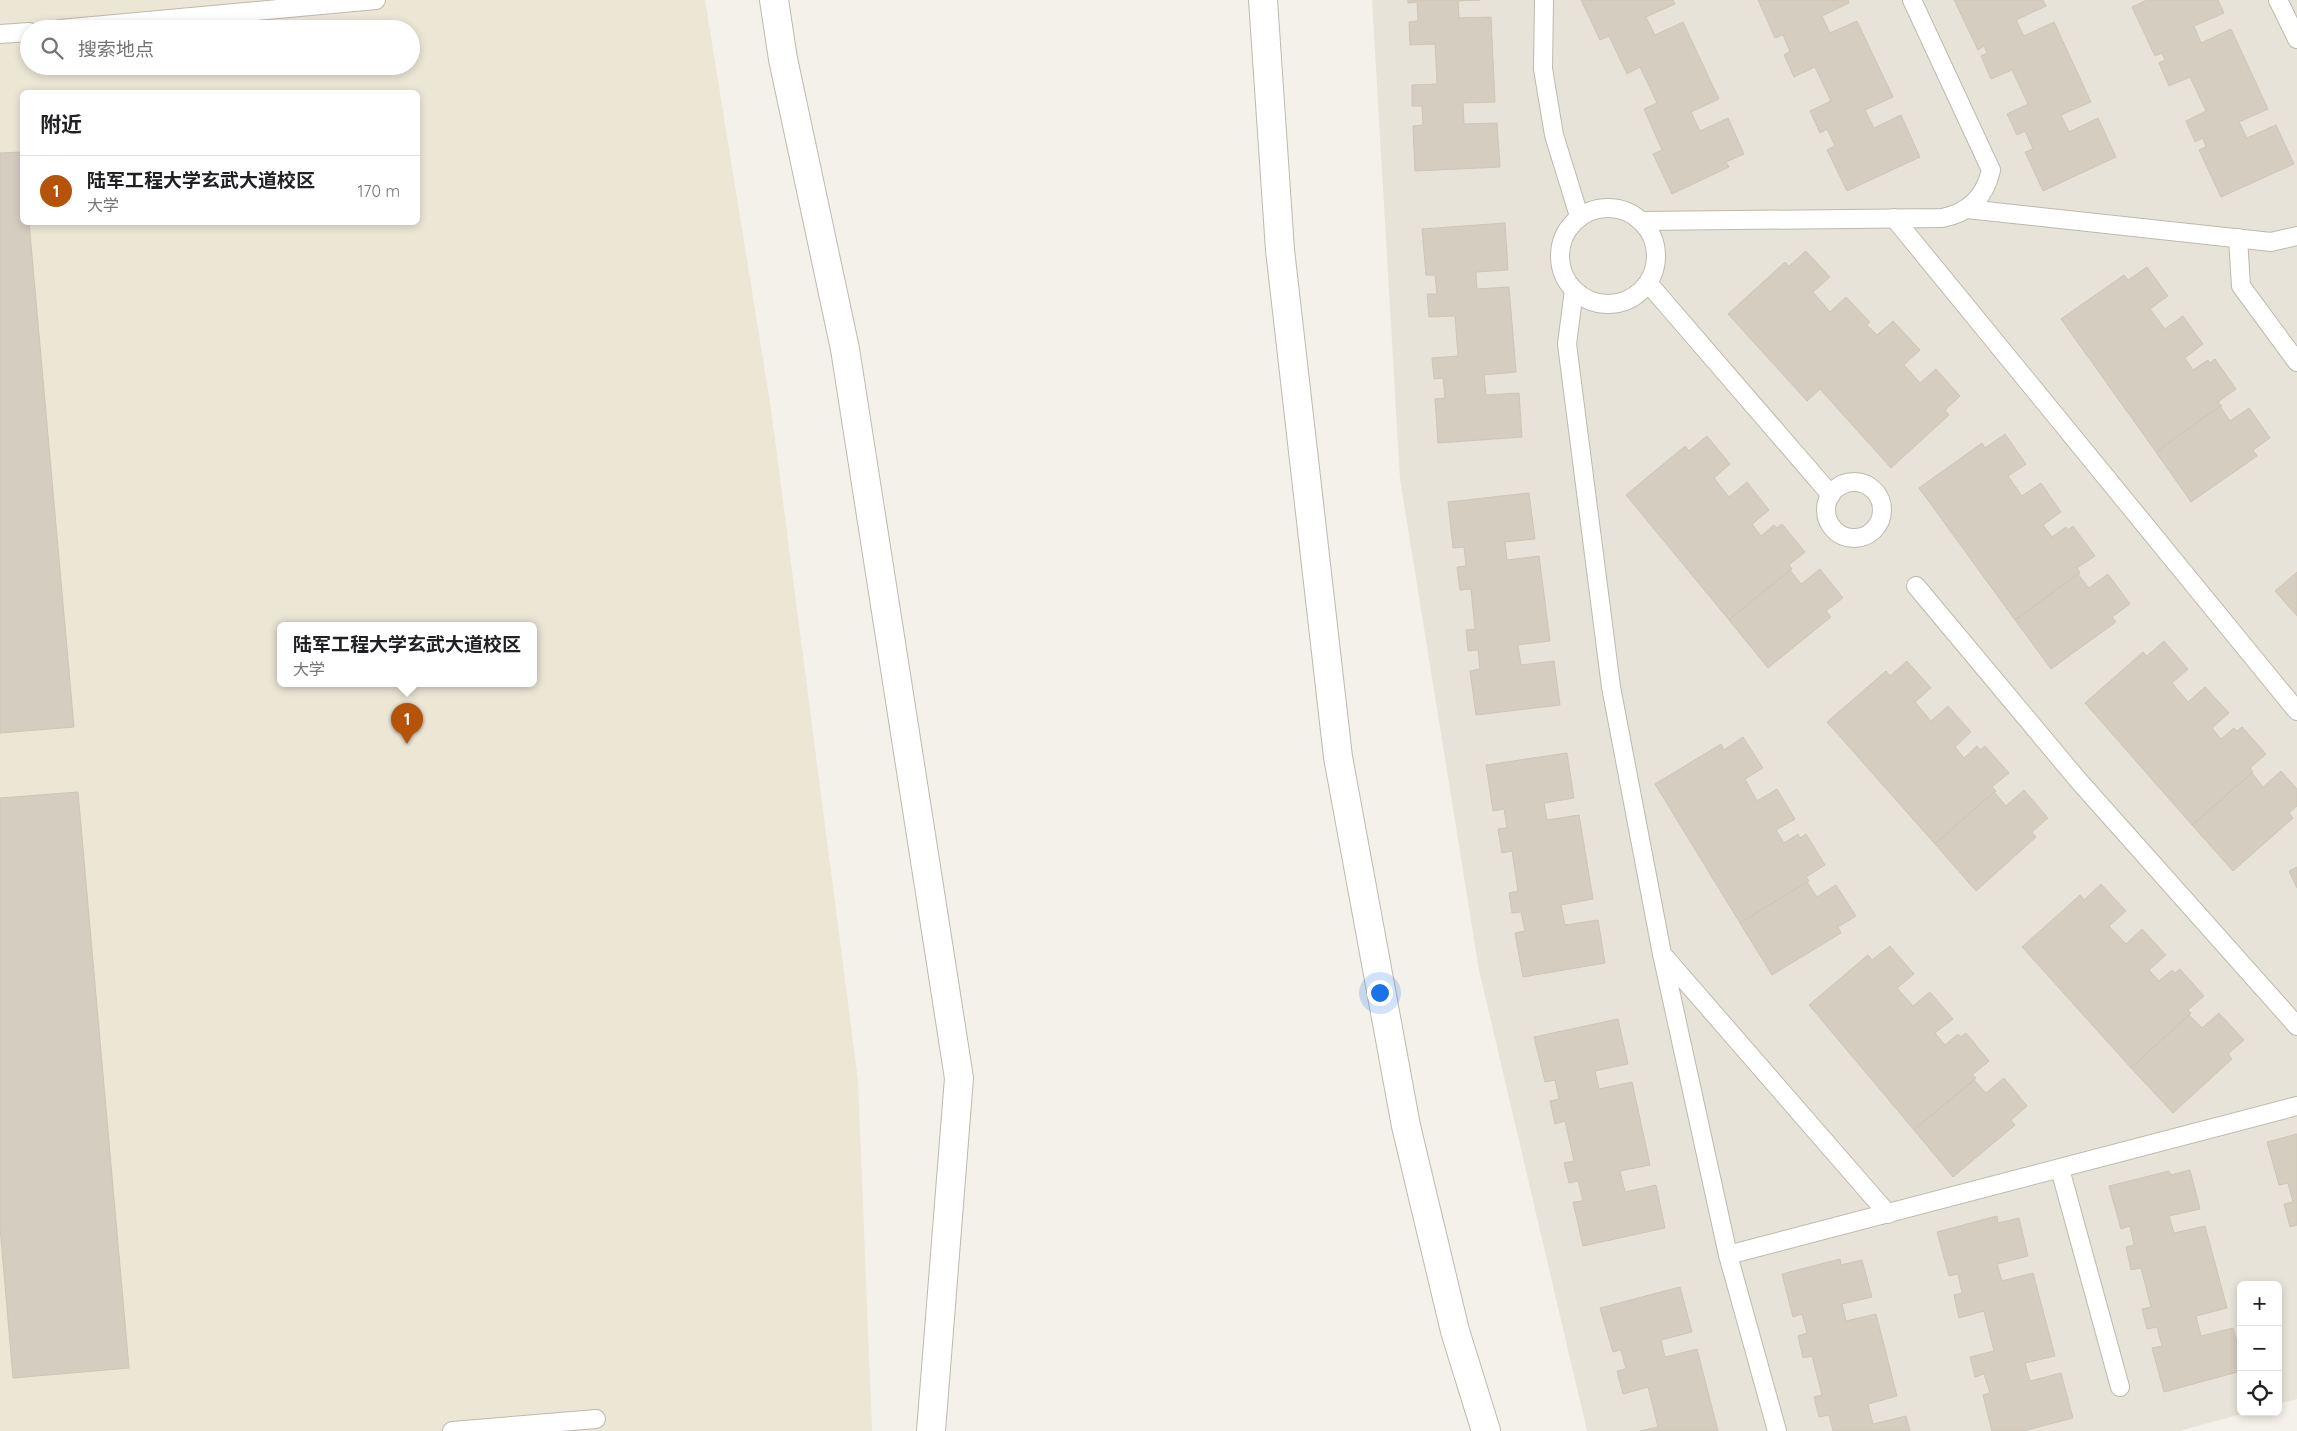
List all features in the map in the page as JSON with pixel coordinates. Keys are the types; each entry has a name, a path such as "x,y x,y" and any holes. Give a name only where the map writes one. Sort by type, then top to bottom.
{"street":[{"path":"774,0 784,59 845,349 959,1078 931,1431"},
{"path":"1263,0 1280,250 1338,757 1406,1126 1455,1331 1486,1431"}],"lane":[{"path":"158,20 376,0"},
{"path":"1544,0 1544,79 1554,135 1579,216"},
{"path":"1641,221 1942,218 1955,215 1967,209 1984,191 1991,170 1912,0"},
{"path":"2278,0 2297,39"},
{"path":"0,34 20,33"},
{"path":"1611,207 1627,212 1641,221 1651,235 1656,251 1655,268 1648,284 1636,295 1621,303 1604,304 1588,300 1574,290 1564,277 1559,260 1560,244 1568,228 1579,216 1594,209 1611,207"},
{"path":"1967,209 2272,242 2297,236"},
{"path":"1894,218 2297,711"},
{"path":"2238,238 2241,286 2297,362"},
{"path":"1648,284 1831,495"},
{"path":"1574,290 1567,344 1609,667 1662,954 1728,1255 1777,1431"},
{"path":"1916,586 2078,780 2297,1026"},
{"path":"1662,954 1888,1214"},
{"path":"1728,1255 2297,1106"},
{"path":"2060,1168 2120,1387"},
{"path":"452,1431 596,1419"}],"shaded area":[{"path":"0,0 705,0 771,409 858,1080 872,1431 0,1431"},
{"path":"1372,0 2297,0 2297,1399 2282,1403 2282,1281 2237,1281 2237,1415 2179,1431 1587,1431 1479,970 1400,479"}],"building":[{"path":"1408,0 1480,0 1458,1 1459,18 1491,17 1495,102 1463,103 1464,124 1497,123 1500,167 1415,171 1413,126 1423,125 1422,106 1412,106 1412,85 1437,84 1435,44 1410,45 1409,22 1418,21 1417,2 1408,3"},
{"path":"1581,0 1673,0 1675,4 1646,17 1655,35 1683,22 1719,99 1691,112 1700,131 1728,118 1744,154 1726,162 1729,167 1672,194 1653,154 1662,150 1644,109 1657,103 1640,67 1627,74 1609,36 1600,40"},
{"path":"1758,0 1848,0 1849,3 1822,16 1830,33 1857,21 1893,97 1865,110 1874,128 1901,115 1920,157 1847,191 1827,150 1835,146 1827,129 1820,133 1810,111 1831,101 1815,67 1794,77 1784,55 1790,51 1783,35 1775,38"},
{"path":"1954,0 2043,0 2046,6 2016,20 2024,36 2054,22 2091,102 2061,115 2069,132 2098,118 2116,157 2043,191 2025,152 2033,149 2025,131 2017,135 2007,114 2028,104 2012,70 1991,79 1981,56 1987,53 1984,46 1978,50"},
{"path":"2147,0 2218,0 2224,13 2194,26 2201,43 2231,29 2268,109 2239,122 2247,138 2276,125 2294,164 2221,197 2199,150 2206,147 2203,138 2195,142 2186,121 2206,111 2190,77 2169,86 2159,63 2165,60 2162,53 2155,56 2132,7"},
{"path":"20,152 20,225 29,225 74,727 0,733 0,153"},
{"path":"1505,223 1508,270 1476,272 1477,289 1509,287 1516,372 1484,375 1486,395 1519,393 1522,437 1438,443 1435,399 1445,398 1443,378 1434,379 1432,358 1458,356 1455,316 1429,317 1427,294 1437,294 1435,275 1426,275 1422,229"},
{"path":"1806,251 1830,277 1813,292 1830,312 1846,297 1870,322 1867,325 1877,335 1893,321 1920,350 1904,365 1920,383 1936,369 1960,396 1945,410 1949,415 1891,468 1820,389 1807,401 1728,314 1785,262 1789,266"},
{"path":"2147,267 2168,296 2150,309 2165,329 2183,316 2203,344 2185,358 2193,370 2208,360 2210,363 2215,359 2236,389 2218,402 2222,406 2156,452 2061,319 2124,275 2128,280"},
{"path":"2220,406 2230,421 2249,408 2270,438 2253,450 2257,456 2191,502 2156,452"},
{"path":"2005,434 2026,464 2008,476 2022,496 2041,483 2061,512 2043,525 2052,537 2066,527 2068,530 2073,526 2095,556 2077,568 2080,573 2015,620 1919,488 1982,443 1985,448"},
{"path":"1707,436 1730,464 1714,478 1729,497 1747,482 1769,510 1752,524 1761,536 1774,525 1777,528 1782,524 1805,552 1789,565 1792,569 1729,620 1626,495 1685,446 1689,451"},
{"path":"1529,493 1535,539 1505,542 1507,560 1539,556 1550,641 1518,645 1521,665 1554,661 1560,705 1476,715 1470,671 1480,669 1478,650 1468,651 1466,630 1475,629 1471,589 1460,590 1457,567 1466,566 1464,547 1453,548 1448,502"},
{"path":"1820,569 1843,598 1826,611 1831,617 1768,668 1729,620 1790,570 1801,584"},
{"path":"2297,572 2297,616 2275,591"},
{"path":"2078,574 2089,588 2108,574 2130,604 2112,617 2116,622 2051,669 2015,620"},
{"path":"2164,641 2188,669 2172,683 2188,702 2205,687 2229,713 2212,728 2221,739 2234,728 2237,731 2242,727 2266,754 2250,768 2253,772 2192,825 2085,703 2143,652 2147,656"},
{"path":"1907,661 1931,688 1915,702 1931,721 1948,706 1971,732 1955,747 1964,758 1977,746 1980,750 1985,746 2009,773 1992,787 1996,791 1935,844 1827,722 1886,671 1890,676"},
{"path":"1743,737 1763,768 1745,779 1757,801 1777,789 1795,819 1776,830 1784,843 1798,834 1800,838 1806,834 1825,865 1806,877 1809,881 1740,923 1655,784 1721,744 1724,750"},
{"path":"1567,753 1574,798 1544,803 1547,820 1579,815 1593,899 1561,905 1565,925 1598,920 1605,963 1523,977 1515,933 1525,931 1521,912 1512,913 1509,893 1518,891 1512,851 1502,853 1498,829 1507,828 1504,809 1493,811 1486,765"},
{"path":"2281,771 2297,789 2297,806 2289,813 2293,818 2233,871 2192,825 2252,773 2263,787"},
{"path":"2024,790 2048,818 2032,832 2036,837 1976,891 1935,844 1994,792 2006,806"},
{"path":"78,792 129,1368 13,1378 0,1227 0,798"},
{"path":"2297,867 2297,888 2289,871"},
{"path":"1807,882 1817,897 1836,885 1856,916 1838,927 1841,933 1772,975 1740,923"},
{"path":"2101,884 2126,911 2109,926 2126,944 2142,929 2166,955 2149,970 2159,981 2172,970 2175,973 2180,969 2204,996 2188,1010 2191,1013 2131,1068 2022,947 2080,895 2084,900"},
{"path":"1890,946 1914,974 1897,988 1913,1006 1930,992 1953,1019 1935,1033 1945,1045 1958,1034 1961,1037 1966,1033 1989,1061 1972,1075 1976,1078 1914,1130 1809,1005 1868,955 1872,960"},
{"path":"2219,1013 2244,1040 2228,1054 2232,1059 2173,1113 2131,1068 2189,1015 2202,1028"},
{"path":"1618,1019 1628,1064 1595,1071 1599,1089 1632,1082 1650,1165 1620,1171 1625,1192 1656,1185 1665,1228 1583,1246 1573,1202 1583,1201 1578,1181 1569,1183 1564,1163 1574,1161 1565,1121 1555,1124 1550,1101 1559,1099 1555,1080 1545,1082 1534,1037"},
{"path":"2004,1078 2027,1106 2011,1120 2015,1125 1953,1177 1914,1130 1974,1080 1986,1093"},
{"path":"2297,1134 2297,1225 2290,1227 2284,1204 2293,1202 2288,1183 2279,1185 2267,1142"},
{"path":"2190,1170 2200,1209 2169,1216 2174,1233 2205,1226 2227,1308 2196,1316 2201,1336 2233,1328 2237,1342 2237,1372 2164,1392 2152,1348 2162,1346 2157,1327 2147,1329 2142,1309 2151,1307 2141,1268 2131,1270 2126,1247 2134,1245 2130,1226 2121,1229 2109,1186 2169,1171 2171,1175"},
{"path":"1997,1216 1998,1223 2019,1218 2028,1256 1997,1264 2002,1281 2033,1273 2055,1356 2025,1363 2030,1381 2061,1373 2073,1418 2023,1431 1992,1431 1983,1395 1990,1393 1984,1374 1975,1377 1970,1357 1994,1351 1984,1311 1959,1318 1954,1295 1962,1293 1958,1274 1949,1276 1937,1232"},
{"path":"1840,1259 1841,1265 1862,1260 1872,1297 1842,1304 1846,1321 1876,1314 1897,1396 1868,1404 1873,1424 1906,1416 1910,1431 1833,1431 1829,1415 1819,1417 1814,1397 1822,1395 1812,1356 1803,1358 1798,1336 1807,1333 1802,1314 1793,1317 1782,1274"},
{"path":"1680,1287 1692,1332 1661,1340 1665,1357 1697,1349 1718,1431 1640,1431 1658,1427 1648,1387 1623,1394 1617,1371 1626,1369 1621,1350 1613,1352 1600,1308"}],"place":[{"name":"陆军工程大学玄武大道校区","path":"407,744"}]}
